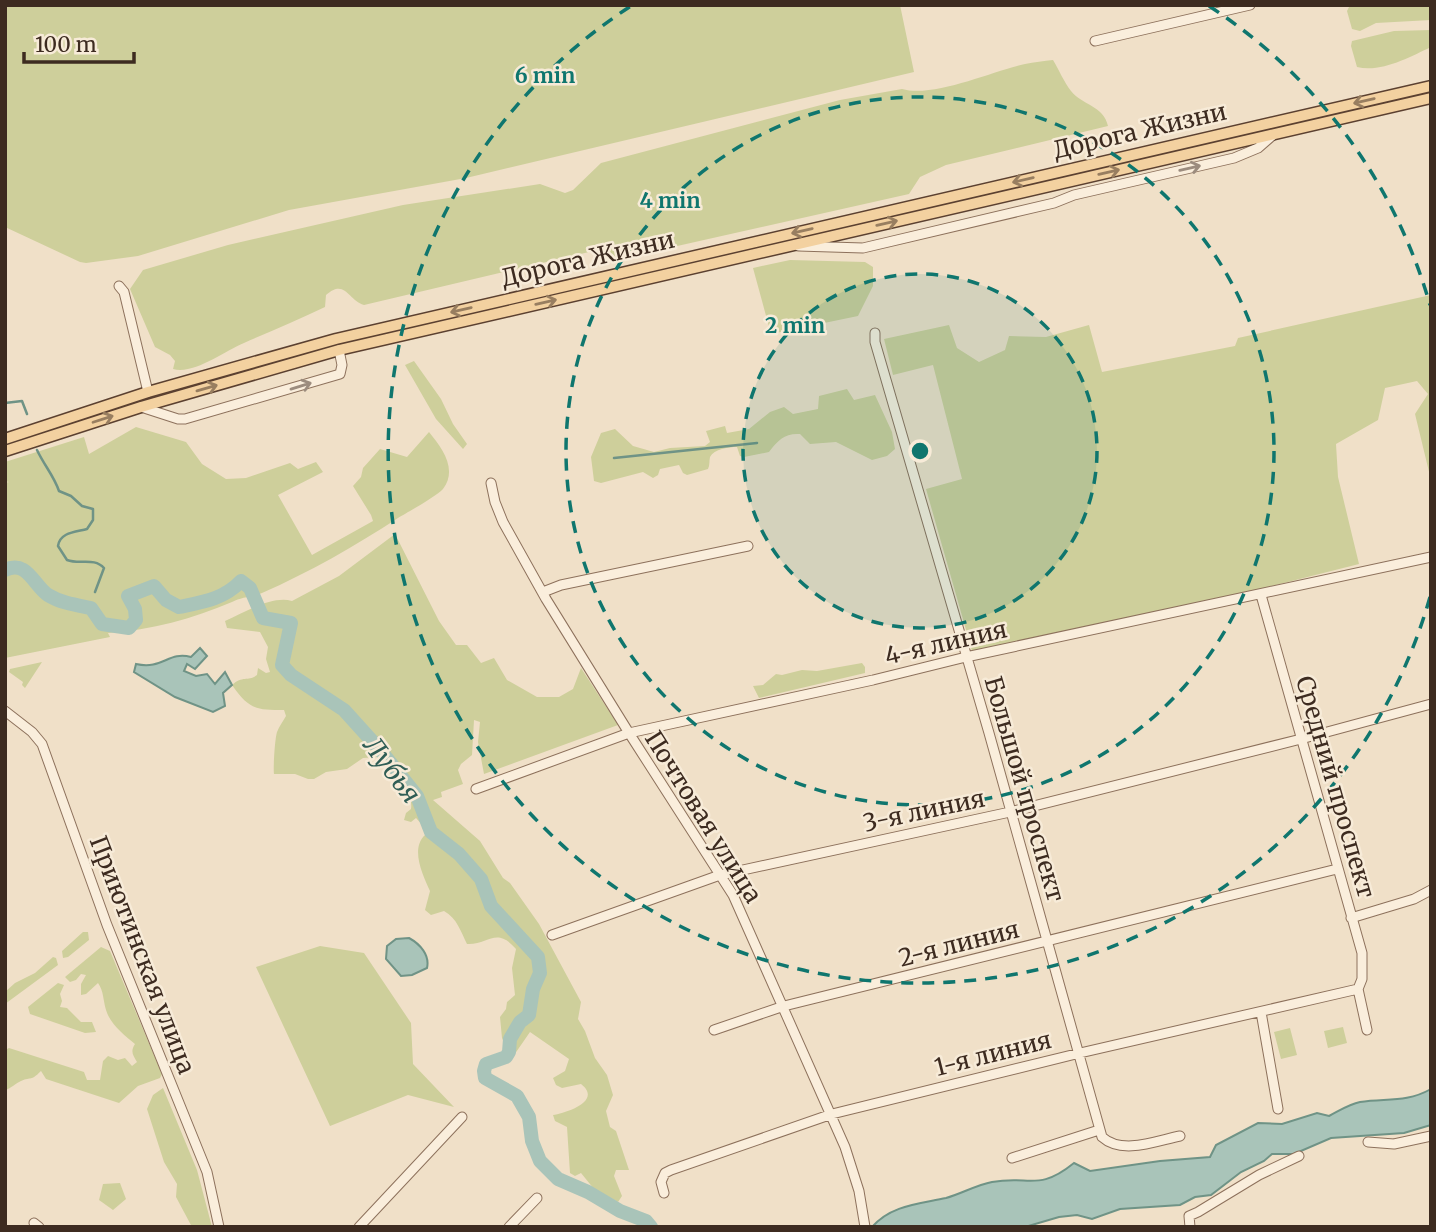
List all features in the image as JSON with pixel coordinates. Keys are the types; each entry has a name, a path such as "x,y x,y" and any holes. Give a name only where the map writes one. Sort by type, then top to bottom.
{"main road":[{"name":"Дорога Жизни","path":"5,439 148,392 336,339 1431,86"},
{"name":"Дорога Жизни","path":"5,451 141,407 339,350 1431,98"}],"street":[{"path":"1095,41 1250,5"},
{"path":"789,246 863,248 1234,158 1258,148 1274,134"},
{"path":"119,285 124,292 148,392"},
{"name":"Большой проспект","path":"875,333 875,342 1080,1053 1099,1130"},
{"path":"141,407 185,419 270,395 340,374 342,365 339,350"},
{"name":"Почтовая улица","path":"491,483 503,522 543,593 733,895 832,1114 853,1169 865,1227"},
{"path":"543,593 561,585 748,546"},
{"name":"4-я линия","path":"476,789 629,733 1431,556"},
{"name":"Средний проспект","path":"1261,595 1362,953 1362,979 1357,989"},
{"name":"3-я линия","path":"552,935 720,875 1010,812 1431,704"},
{"name":"Приютинская улица","path":"5,711 32,732 41,744 107,925 207,1172 219,1227"},
{"name":"2-я линия","path":"715,1030 784,1006 1337,869"},
{"path":"1351,918 1414,899 1431,890"},
{"path":"1357,989 1367,1030"},
{"name":"1-я линия","path":"664,1192 661,1182 665,1173 671,1170 832,1114 1357,989"},
{"path":"1261,1012 1278,1109"},
{"path":"359,1227 463,1117"},
{"path":"1012,1158 1099,1130 1106,1140 1119,1146 1180,1136"},
{"path":"1368,1142 1394,1144 1431,1136"},
{"path":"1190,1227 1189,1216 1277,1165 1298,1156"},
{"path":"509,1227 537,1198"}],"green space":[{"path":"5,5 900,5 914,72 466,178 289,210 138,256 86,263 5,227"},
{"path":"1350,5 1431,5 1431,20 1376,23 1360,31 1352,29 1347,11"},
{"path":"1431,30 1431,47 1385,66 1357,67 1352,41 1394,31"},
{"path":"1053,60 1071,91 1102,114 1108,126 946,165 920,177 909,194 606,262 600,255 589,252 364,305 342,289 332,290 326,295 325,307 190,369 173,369 175,361 155,347 130,289 143,270 228,245 403,205 540,184 565,193 573,190 601,163 840,100 902,89 915,91 946,87 1025,64"},
{"path":"790,260 865,262 873,267 873,286 858,316 771,334 753,268"},
{"path":"1431,295 1431,480 1415,414 1428,394 1417,381 1385,388 1378,420 1336,444 1338,477 1359,564 1260,589 972,651 926,489 962,479 933,365 893,375 884,339 949,325 957,348 979,362 1005,350 1009,336 1046,337 1089,325 1102,372 1235,346 1238,338"},
{"path":"414,361 441,399 453,424 467,444 463,449 436,419 405,365"},
{"path":"847,389 854,400 875,395 892,432 895,449 887,456 872,460 836,442 810,444 800,434 795,434 782,438 769,452 744,457 740,456 737,447 718,450 710,457 708,469 687,475 679,465 660,469 658,475 653,478 643,472 601,483 594,481 591,457 601,433 615,429 633,446 654,452 670,448 705,446 710,442 706,431 725,426 727,433 749,429 770,412 784,407 793,414 818,409 819,396"},
{"path":"136,427 186,442 202,464 226,479 246,478 290,463 298,469 316,462 323,472 278,495 312,555 373,521 353,486 361,477 363,468 380,449 407,457 429,432 443,452 449,466 449,474 443,489 429,500 332,558 262,593 171,623 108,633 110,637 5,658 5,483 9,482 5,481 5,462 84,437 89,454"},
{"path":"395,534 439,621 456,645 467,645 481,663 494,658 507,680 537,697 559,697 573,689 581,668 618,725 484,774 478,742 480,722 474,720 472,755 458,770 463,784 441,792 442,797 433,800 480,841 503,878 510,883 539,924 581,1002 578,1019 595,1058 607,1075 613,1095 606,1111 629,1170 616,1170 614,1176 622,1196 618,1202 594,1189 581,1173 575,1176 570,1173 567,1127 555,1121 553,1115 580,1105 588,1096 587,1090 581,1084 562,1088 556,1085 553,1078 565,1071 569,1059 530,1032 512,1058 499,1062 498,1057 504,1053 506,1047 502,1038 500,1017 507,1002 515,995 512,968 516,949 509,942 498,938 467,944 452,917 444,911 431,915 425,910 430,891 421,870 418,847 425,835 425,828 416,818 411,822 404,820 411,809 411,801 400,780 379,757 363,758 347,769 326,772 314,779 295,774 274,774 276,735 286,716 284,710 254,707 243,699 232,685 257,675 258,668 266,673 270,672 266,659 268,647 260,632 227,628 225,621 276,600 292,601 339,576"},
{"path":"42,662 25,688 23,682 9,672 10,669"},
{"path":"862,663 865,673 759,698 753,686 763,685 776,674 817,671"},
{"path":"83,932 88,932 89,940 63,958 62,951"},
{"path":"320,946 364,953 411,1023 413,1064 454,1107 408,1095 330,1126 256,967"},
{"path":"101,947 110,951 162,1074 160,1078 138,1086 119,1103 46,1079 41,1071 33,1078 5,1090 5,1050 9,1048 84,1072 87,1080 100,1080 103,1061 108,1056 118,1060 125,1058 132,1066 137,1062 132,1051 135,1044 111,1020 98,983 81,995 81,984 86,975 81,974 70,982 65,977"},
{"path":"53,957 58,965 5,1004 5,992 15,983 35,973"},
{"path":"58,983 64,985 60,994 60,1007 67,1008 81,1022 92,1022 96,1032 85,1033 30,1014 28,1007"},
{"path":"1343,1027 1347,1043 1328,1048 1324,1031"},
{"path":"1290,1028 1297,1055 1281,1059 1274,1032"},
{"path":"163,1088 197,1170 212,1227 192,1227 176,1197 177,1184 164,1162 147,1109 153,1095"},
{"path":"120,1183 126,1199 113,1210 99,1200 103,1184"}],"shaded area":[{"path":"200,648 207,656 195,669 187,664 184,671 196,676 207,674 215,684 225,672 232,685 223,693 225,706 213,712 175,697 134,672 136,664 153,665 176,656 191,657"},
{"path":"409,938 423,950 427,968 412,975 401,976 386,959 387,946 396,939"},
{"path":"1431,1089 1431,1125 1404,1133 1331,1138 1294,1154 1272,1154 1241,1172 1211,1195 1195,1197 1180,1205 1120,1209 1092,1219 1077,1215 1059,1217 1025,1227 872,1227 897,1210 946,1198 986,1183 1042,1180 1062,1172 1074,1163 1090,1171 1210,1157 1216,1145 1258,1123 1282,1124 1317,1113 1329,1116 1356,1103 1405,1098"}],"waterway":[{"path":"5,403 22,401 27,414"},
{"path":"614,458 757,443"},
{"path":"37,450 59,491 71,496 82,506 93,509 93,520 87,529 65,535 58,546 67,560 96,563 104,568 95,592"},
{"name":"Лубья","path":"5,570 19,568 25,571 48,595 63,602 91,608 102,624 129,628 136,620 135,609 128,596 154,586 166,600 179,607 220,596 241,581 250,588 263,618 291,623 282,665 291,675 344,710 381,751 417,796 431,832 459,854 481,879 491,906 538,957 540,973 533,989 529,1015 520,1022 510,1039 506,1057 486,1064 485,1078 517,1096 529,1117 532,1141 540,1161 558,1179 588,1192 620,1211 646,1221 651,1227"}]}
